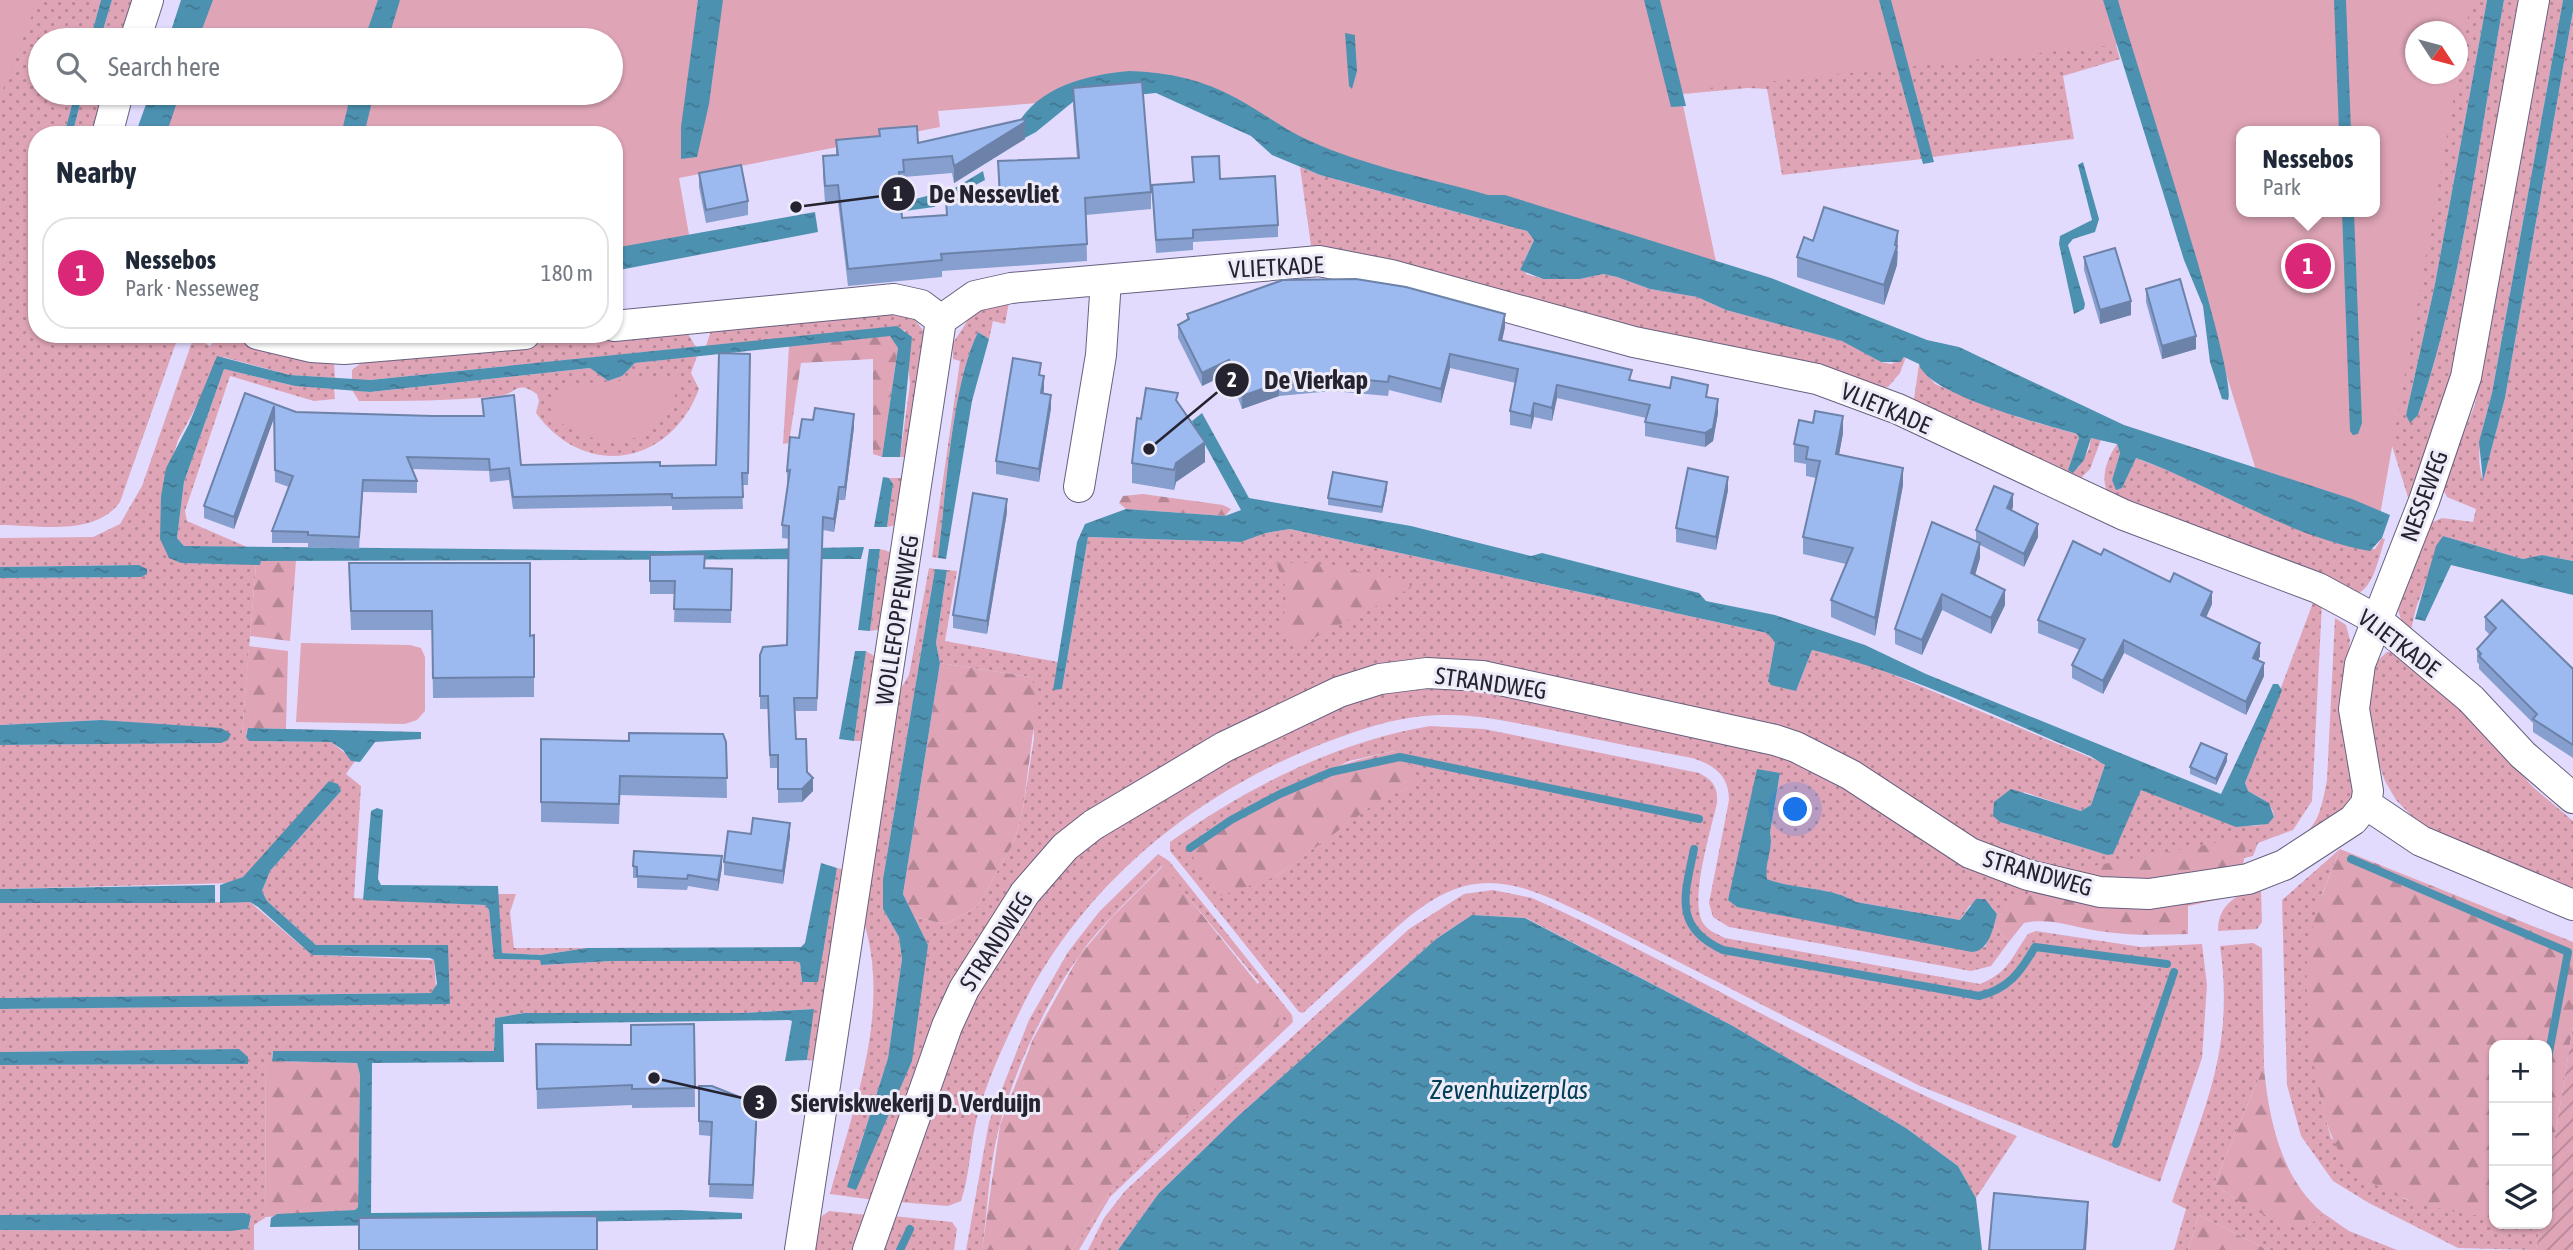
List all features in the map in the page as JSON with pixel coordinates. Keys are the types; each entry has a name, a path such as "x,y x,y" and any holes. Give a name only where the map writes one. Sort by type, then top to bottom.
{"street":[{"path":"139,28 148,0"},
{"name":"NESSEWEG","path":"2366,804 2368,791 2354,709 2360,664 2424,500 2466,377 2534,0"},
{"path":"109,126 115,105"},
{"name":"VLIETKADE","path":"941,320 975,296 1011,288 1319,261 1391,275 1634,341 1816,379 1898,409 2124,515 2318,588 2377,621 2471,699 2523,755 2573,798"},
{"path":"1079,487 1101,355 1106,280"},
{"path":"623,325 894,299 921,305 941,320"},
{"name":"WOLLEFOPPENWEG","path":"800,1250 941,320"},
{"path":"294,343 344,349 416,343"},
{"name":"STRANDWEG","path":"868,1250 943,1038 964,989 1025,893 1065,847 1113,811 1224,747 1289,714 1380,679 1427,673 1482,676 1774,740 1796,747 1851,775 1970,853 1995,864 2100,892 2149,894 2203,888 2248,879 2284,865 2343,829 2366,804"},
{"path":"2366,804 2421,841 2573,905"}],"green space":[{"path":"0,0 38,0 0,97"},
{"path":"16,0 101,0 93,28 28,28 28,105 72,105 66,126 28,126 28,343 176,343 120,502 109,513 81,525 0,525 0,40"},
{"path":"112,0 136,0 127,28 104,28"},
{"path":"197,0 2471,0 2467,21 2405,21 2405,84 2456,84 2379,521 2260,483 2124,44 1680,91 1719,276 1363,173 1171,84 1051,102 938,111 940,127 679,178 691,246 623,256 623,126 157,126 163,105 623,105 623,28 188,28"},
{"path":"1660,0 1879,0 1922,159 1782,175 1767,89 1748,88 1683,94"},
{"path":"1891,0 2103,0 2120,59 2063,76 2074,139 1932,157"},
{"path":"2457,0 2487,0 2435,284 2406,415 2418,415 2447,313 2504,0 2526,0 2458,366 2411,507 2385,423 2456,84 2468,84 2468,21 2457,21"},
{"path":"2548,0 2563,0 2479,458 2483,480 2505,398 2573,11 2573,561 2542,555 2523,559 2443,536 2416,608 2410,634 2403,627 2397,606 2428,524 2442,518 2473,522 2476,509 2447,497 2442,487 2475,404"},
{"path":"80,105 105,105 102,126 74,126"},
{"path":"1300,167 1320,175 1527,231 1534,240 1524,261 1526,274 1543,279 1580,279 1603,274 1617,277 1650,289 1697,297 1726,310 1843,341 1881,362 1891,364 1906,357 1900,373 1888,387 1883,387 1827,370 1312,253"},
{"path":"1009,302 1005,324 993,321 989,339 978,332 969,355 961,382 951,442 938,558 932,557 960,361 953,359 953,343 970,317 980,308"},
{"path":"880,309 912,316 929,338 915,458 900,457 910,384 905,330 706,346 712,327"},
{"path":"685,329 696,347 352,380 352,370 365,360 540,343 623,343 623,335"},
{"path":"891,336 898,348 882,457 873,454 873,359 801,363 789,443 783,444 789,346"},
{"path":"192,343 205,343 210,346 212,343 253,343 334,364 335,378 290,375 223,357 178,440 161,496 181,563 256,564 242,734 246,734 250,741 331,742 355,761 346,774 361,786 354,898 485,905 489,910 495,959 541,960 542,965 612,961 795,961 800,963 802,982 817,982 837,868 846,870 816,1061 807,1060 813,1009 743,1013 524,1013 495,1018 494,1051 273,1051 272,1057 265,1058 266,1217 254,1225 254,1250 0,1250 0,1230 230,1231 248,1229 251,1217 245,1213 0,1215 0,1065 248,1064 239,1049 0,1052 0,1009 450,1003 447,945 316,945 267,901 262,891 270,871 341,791 243,877 232,883 0,889 0,745 221,743 153,724 101,720 0,725 0,578 141,577 139,565 0,567 0,538 93,537 120,524 142,486"},
{"path":"697,356 691,373 699,389 686,415 668,435 648,448 625,455 601,455 578,448 556,434 536,413 539,401 537,394 524,388 498,396 411,401 359,401 352,390 370,392 590,368 608,381 621,376 635,363"},
{"path":"1919,364 1935,384 2017,417 2077,434 2079,438 2068,470 2078,468 2089,449 2091,438 2101,440 2090,469 2079,480 1938,418 1914,399"},
{"path":"224,369 295,386 334,389 335,399 314,401 230,376 185,511 187,521 247,547 184,546 177,538 184,482"},
{"path":"682,377 663,416 643,434 631,439 602,440 586,436 567,427 550,412 559,394 572,384"},
{"path":"2117,444 2120,453 2112,480 2122,488 2135,458 2282,521 2339,542 2375,549 2382,538 2385,539 2370,581 2359,593 2352,596 2110,497 2104,477"},
{"path":"889,478 906,478 901,524 887,527 893,484"},
{"path":"1143,494 1223,505 1231,509 1225,516 1126,509 1119,503 1123,496"},
{"path":"1290,529 1767,633 1773,636 1775,642 1768,681 1796,691 1812,650 1863,662 2105,765 2091,805 2081,811 2024,792 2000,822 2107,855 2141,790 2230,823 2248,826 2263,824 2274,817 2271,807 2247,791 2245,783 2314,600 2322,603 2312,801 2293,830 2258,843 2253,856 2164,876 2077,869 2069,873 1973,841 1858,766 1406,663 1052,845 874,1200 830,1194 867,1056 873,986 871,951 862,916 898,693 909,675 929,568 935,569 883,879 883,909 899,937 902,959 888,1058 847,1186 928,945 914,917 946,924 977,907 1014,842 1023,809 1034,738 1031,677 940,663 936,643 947,570 957,571 945,641 1058,662 1054,689 1062,689 1088,537 1241,542 1266,533"},
{"path":"880,549 897,554 884,629 870,631"},
{"path":"296,560 290,641 250,636 256,564 261,561"},
{"path":"1276,563 1313,563 1408,581 1411,588 1306,642 1290,646 1283,629 1286,589"},
{"path":"2335,618 2346,625 2350,640 2343,704 2343,734 2354,790 2349,804 2338,817 2272,858 2274,853 2312,826 2321,808 2327,780"},
{"path":"301,643 410,645 421,648 425,657 425,711 417,720 405,724 296,722"},
{"path":"249,646 288,651 286,729 249,728 246,734 242,734"},
{"path":"866,651 879,659 862,741 854,741"},
{"path":"2387,652 2395,652 2436,683 2534,788 2573,821 2573,894 2425,829 2396,800 2385,781 2367,731 2366,704 2376,662"},
{"path":"940,663 1031,677 1038,694 1023,809 1014,842 977,907 946,924 914,917 903,894"},
{"path":"1446,685 1512,694 1792,758 2042,893 2017,899 2003,915 1997,914 1991,906 1970,905 1960,920 1856,902 1835,893 1766,879 1770,833 1780,774 1728,899 1985,947 1994,925 2008,943 1991,966 1971,971 1729,927 1713,917 1709,903 1729,800 1728,791 1719,772 1707,764 1692,758 1483,717 1412,717 1382,724 1324,743 1231,788 1147,848 1110,883 1076,922 1046,964 1008,1035 977,1117 961,1201 948,1206 898,1202 947,1060 976,995 1031,908 1062,869 1101,832 1308,717 1383,691"},
{"path":"1430,726 1484,729 1704,776 1715,788 1717,803 1702,865 1699,912 1707,928 1725,938 1980,984 2003,969 2028,934 2036,931 2141,947 2202,944 2207,985 2202,1058 2160,1182 1920,1086 1589,916 1540,894 1509,885 1468,885 1432,900 1401,924 1303,1013 1299,1012 1170,851 1170,842 1231,803 1294,769 1360,743","holes":["1404,751 1409,788 1380,799 1275,877 1186,847 1207,831 1349,761"]},
{"path":"1404,751 1417,778 1409,788 1380,800 1275,877 1220,896 1186,847 1234,814 1285,787 1339,766"},
{"path":"2247,837 2239,895 2188,906 2188,934 2121,934 2034,921 2024,923 2008,943 1994,925 1997,914 2003,915 2017,898 2042,893 2077,869"},
{"path":"2340,849 2323,892 2308,953 2308,1003 2320,1097 2331,1138 2404,1199 2489,1217 2489,1229 2539,1229 2536,1250 2458,1248 2369,1203 2333,1181 2301,1136 2287,1085 2282,900"},
{"path":"2340,849 2573,942 2573,1026 2552,1155 2552,1040 2489,1040 2489,1217 2433,1207 2393,1194 2358,1173 2344,1158 2334,1141 2318,1089 2307,997 2308,951 2321,899"},
{"path":"1158,854 1169,861 1292,1015 1293,1022 1110,1197 1079,1250 1072,1250 1111,1191 1158,1143 1259,982 1162,866 1088,944 1043,1015 1014,1081 996,1139 982,1250 966,1250 989,1122 1029,1020 1068,952 1099,912"},
{"path":"1163,866 1281,1013 1276,1029 1111,1191 1072,1250 982,1250 1000,1125 1033,1039 1079,956 1111,918"},
{"path":"2257,887 2261,890 2262,922 2257,929 2218,931 2221,914 2229,903"},
{"path":"1493,890 1532,898 1565,913 1902,1085 2017,1136 1976,1198 1958,1166 1906,1128 1733,1026 1526,918 1472,915 1436,939 1237,1117 1159,1193 1118,1250 1088,1250 1104,1218 1125,1191 1409,929 1464,894"},
{"path":"498,894 516,894 510,912 514,948 587,948 541,955 502,953"},
{"path":"250,902 312,955 434,960 436,989 431,993 0,998 0,903"},
{"path":"2253,943 2262,948 2264,1066 2214,1184 2234,1198 2300,1227 2309,1225 2323,1213 2349,1231 2397,1250 2268,1250 2199,1215 2188,1250 2174,1250 2186,1209 2172,1202 2205,1107 2220,1048 2224,983 2220,946"},
{"path":"2573,1026 2573,1250 2536,1250 2539,1229 2552,1229 2552,1155"},
{"path":"265,1057 272,1057 273,1061 357,1063 360,1075 358,1207 355,1210 266,1217"},
{"path":"2264,1066 2269,1106 2279,1146 2297,1183 2323,1213 2303,1227 2267,1216 2214,1184"},
{"path":"829,1211 868,1215 854,1250 813,1250 816,1221"},
{"path":"2199,1215 2268,1250 2188,1250"},
{"path":"893,1216 952,1222 957,1229 954,1250 881,1250"}],"water":[{"path":"101,0 112,0 104,28 93,28"},
{"path":"181,0 213,0 202,28 172,28"},
{"path":"378,0 400,0 392,28 368,28"},
{"path":"698,0 723,0 709,104 697,157 681,159 681,127"},
{"path":"1644,0 1660,0 1686,106 1671,107"},
{"path":"1879,0 1891,0 1934,162 1923,164"},
{"path":"2103,0 2118,0 2202,277 2227,378 2228,400 2222,399 2210,362 2203,306 2184,260"},
{"path":"2334,0 2346,0 2351,126 2339,126"},
{"path":"2487,0 2504,0 2468,209 2434,364 2418,415 2410,423 2406,415 2435,284"},
{"path":"2563,0 2573,0 2573,11 2505,398 2483,481 2479,442 2492,393"},
{"path":"1345,33 1355,35 1357,71 1352,89 1349,86"},
{"path":"1130,71 1172,75 1212,87 1238,99 1299,136 1351,157 1488,195 1505,195 1771,278 1927,340 1959,347 2124,425 2352,499 2390,515 2382,538 2370,551 2339,544 2280,522 2136,458 2122,488 2116,490 2112,480 2120,453 2117,444 2091,438 2084,460 2073,473 2068,470 2079,438 2077,434 1965,397 1943,387 1927,376 1919,364 1904,357 1900,362 1881,362 1842,341 1726,310 1697,297 1650,289 1617,277 1603,274 1580,279 1543,279 1520,270 1534,240 1527,231 1320,175 1272,155 1251,136 1156,93 1074,101 1036,132 1021,140 1012,135 1032,106 1046,95 1077,81"},
{"path":"72,105 80,105 74,126 66,126"},
{"path":"146,105 176,105 169,126 138,126"},
{"path":"348,105 371,105 366,126 343,126"},
{"path":"2083,162 2099,219 2095,232 2073,239 2068,245 2085,304 2084,309 2074,314 2059,244 2060,236 2092,220 2078,165"},
{"path":"983,171 985,180 934,207 905,211 904,202 953,189"},
{"path":"815,212 818,232 623,269 623,246"},
{"path":"2342,217 2354,217 2362,423 2358,434 2353,435 2350,431"},
{"path":"897,326 912,337 900,457 882,457 898,348 890,336 635,363 622,376 608,381 590,368 370,392 295,386 224,369 184,482 177,538 184,546 667,551 864,547 861,559 261,561 260,565 181,563 169,558 160,539 161,496 166,468 189,424 217,356 290,375 370,380"},
{"path":"978,332 989,339 972,401 946,559 938,558 961,382"},
{"path":"1202,413 1249,498 1411,526 1531,556 1542,553 1699,593 1706,601 1775,615 1865,645 1926,674 2221,794 2273,684 2278,684 2282,690 2245,783 2248,791 2269,803 2274,817 2268,824 2236,827 2141,790 2113,854 2107,855 2000,822 1993,816 1994,802 2011,789 2081,811 2091,805 2105,765 1953,697 1883,671 1812,650 1796,691 1771,685 1768,681 1775,642 1767,633 1290,529 1266,533 1241,542 1088,537 1062,689 1053,690 1077,542 1085,524 1126,509 1225,516 1241,510 1192,421"},
{"path":"883,477 889,478 893,484 887,527 874,527"},
{"path":"2443,536 2523,559 2542,555 2573,561 2573,595 2451,565 2425,621 2415,619 2436,546"},
{"path":"869,549 880,549 870,631 858,630"},
{"path":"139,565 147,569 147,574 141,577 0,578 0,567"},
{"path":"935,569 947,570 936,643 940,663 903,894 928,945 912,1061 856,1190 847,1187 888,1058 902,959 899,937 883,909 883,879"},
{"path":"855,651 866,651 854,741 839,739"},
{"path":"101,720 221,728 231,734 228,740 221,743 0,745 0,725"},
{"path":"248,728 421,732 421,739 375,742 360,762 351,761 343,750 331,742 249,741 246,737"},
{"path":"1757,769 1780,773 1770,833 1767,879 1835,893 1856,902 1960,920 1976,899 1985,899 1997,914 1992,932 1983,948 1972,952 1737,907 1728,900"},
{"path":"329,781 338,784 341,791 270,871 262,891 267,901 316,945 448,945 450,1004 0,1009 0,998 431,993 437,984 434,960 430,958 312,955 250,902 220,903 220,885 243,877"},
{"path":"377,808 383,810 378,879 381,885 498,886 502,953 541,955 587,948 801,947 805,943 821,863 837,868 818,982 802,982 800,963 795,961 612,961 541,965 540,960 494,959 489,910 485,905 363,900 371,811"},
{"path":"215,885 215,903 0,903 0,889"},
{"name":"Zevenhuizerplas","path":"1472,915 1525,918 1733,1026 1906,1128 1958,1166 1976,1198 1982,1250 1118,1250 1159,1193 1237,1117 1436,939"},
{"path":"814,1009 807,1060 785,1061 792,1021 789,1020 503,1024 504,1062 372,1063 371,1213 681,1210 742,1213 742,1219 270,1227 271,1218 277,1214 355,1210 358,1207 360,1075 357,1063 272,1061 273,1051 494,1051 495,1018 524,1013 743,1013"},
{"path":"239,1049 248,1057 248,1064 0,1065 0,1052"},
{"path":"245,1213 251,1216 248,1229 230,1231 0,1230 0,1215"}],"building":[{"path":"1142,82 1151,192 1085,198 1087,244 941,254 942,260 848,269 838,185 825,186 823,156 838,155 836,140 880,136 879,129 917,126 918,143 1024,119 1025,122 954,166 952,156 903,160 904,172 899,172 901,200 892,205 901,204 902,218 947,215 946,200 1000,196 998,161 1079,158 1073,88"},
{"path":"1219,156 1220,179 1275,176 1278,225 1193,230 1193,238 1156,240 1152,185 1194,182 1192,157"},
{"path":"741,165 748,201 706,210 699,173"},
{"path":"1824,207 1898,231 1897,246 1884,285 1797,257 1804,237 1813,241"},
{"path":"2115,248 2131,301 2100,310 2084,257"},
{"path":"1356,279 1406,287 1505,314 1499,340 1632,370 1629,380 1670,388 1672,377 1708,385 1706,397 1718,399 1713,428 1705,433 1645,422 1650,405 1557,385 1552,408 1534,403 1531,416 1510,411 1518,369 1450,354 1441,389 1389,376 1388,382 1332,377 1279,383 1242,396 1229,360 1202,373 1178,325 1189,319 1187,314 1283,280"},
{"path":"2180,279 2196,336 2162,346 2146,289"},
{"path":"719,353 750,354 748,473 742,473 743,497 672,498 672,494 513,497 509,468 490,470 489,459 407,457 417,481 363,480 359,537 272,531 293,476 275,470 274,406 234,517 204,506 245,393 296,412 432,416 484,416 482,399 514,395 521,465 660,462 660,466 716,465"},
{"path":"1013,358 1041,363 1039,375 1044,376 1041,393 1051,395 1039,469 996,461"},
{"path":"1146,388 1178,393 1176,400 1205,442 1176,463 1174,470 1132,463 1137,418 1141,419"},
{"path":"815,408 854,414 845,487 839,487 834,519 823,517 817,698 794,698 796,739 806,739 807,772 813,778 802,789 778,789 778,755 770,755 768,696 760,696 760,655 763,647 787,645 789,526 782,525 790,470 787,471 790,437 799,438 802,419 813,420"},
{"path":"1815,411 1843,416 1836,454 1903,468 1875,618 1831,600 1853,548 1803,537 1820,461 1806,459 1808,447 1794,444 1799,420 1813,423"},
{"path":"1688,468 1728,477 1716,537 1676,528"},
{"path":"1333,472 1387,482 1382,507 1328,498"},
{"path":"1994,486 2013,494 2007,508 2038,524 2024,554 1976,530"},
{"path":"973,493 1007,499 987,621 953,615"},
{"path":"1932,522 1980,543 1971,573 2005,590 1991,618 1942,594 1922,640 1895,629"},
{"path":"2073,541 2101,555 2104,549 2170,582 2174,573 2212,592 2201,615 2260,643 2253,658 2264,663 2246,702 2124,640 2103,681 2072,665 2085,639 2038,620"},
{"path":"705,554 704,568 732,569 731,610 674,609 675,581 650,581 650,555"},
{"path":"349,563 530,563 530,636 534,635 534,677 433,678 432,611 351,611"},
{"path":"2502,600 2573,669 2573,745 2533,719 2537,714 2479,656 2481,654 2477,649 2496,628 2485,617"},
{"path":"629,733 723,734 726,742 727,778 620,776 619,804 541,802 541,739 629,741"},
{"path":"2201,743 2227,754 2216,779 2190,767"},
{"path":"753,818 790,823 783,871 724,862 728,831 751,834"},
{"path":"634,851 722,856 718,880 688,875 687,879 637,876 637,867 633,866"},
{"path":"694,1024 695,1088 632,1089 632,1085 537,1089 536,1044 631,1045 631,1025"},
{"path":"699,1086 712,1086 757,1104 753,1185 709,1184 712,1122 699,1121"},
{"path":"1994,1193 2088,1202 2084,1250 1989,1250"},
{"path":"597,1216 597,1250 359,1250 359,1218"}],"waterway":[{"path":"1190,848 1231,820 1280,794 1331,772 1400,757 1699,819"},
{"path":"1694,849 1686,895 1689,920 1707,941 1723,950 1979,996 1998,989 2012,979 2035,947 2167,964"},
{"path":"2351,859 2568,952 2551,1040"},
{"path":"2116,1144 2174,972"},
{"path":"900,1250 910,1229"}],"place":[{"name":"De Nessevliet","path":"796,207"},
{"name":"Nessebos","path":"2308,266"},
{"name":"De Vierkap","path":"1149,449"},
{"name":"Sierviskwekerij D. Verduijn","path":"654,1078"}]}
